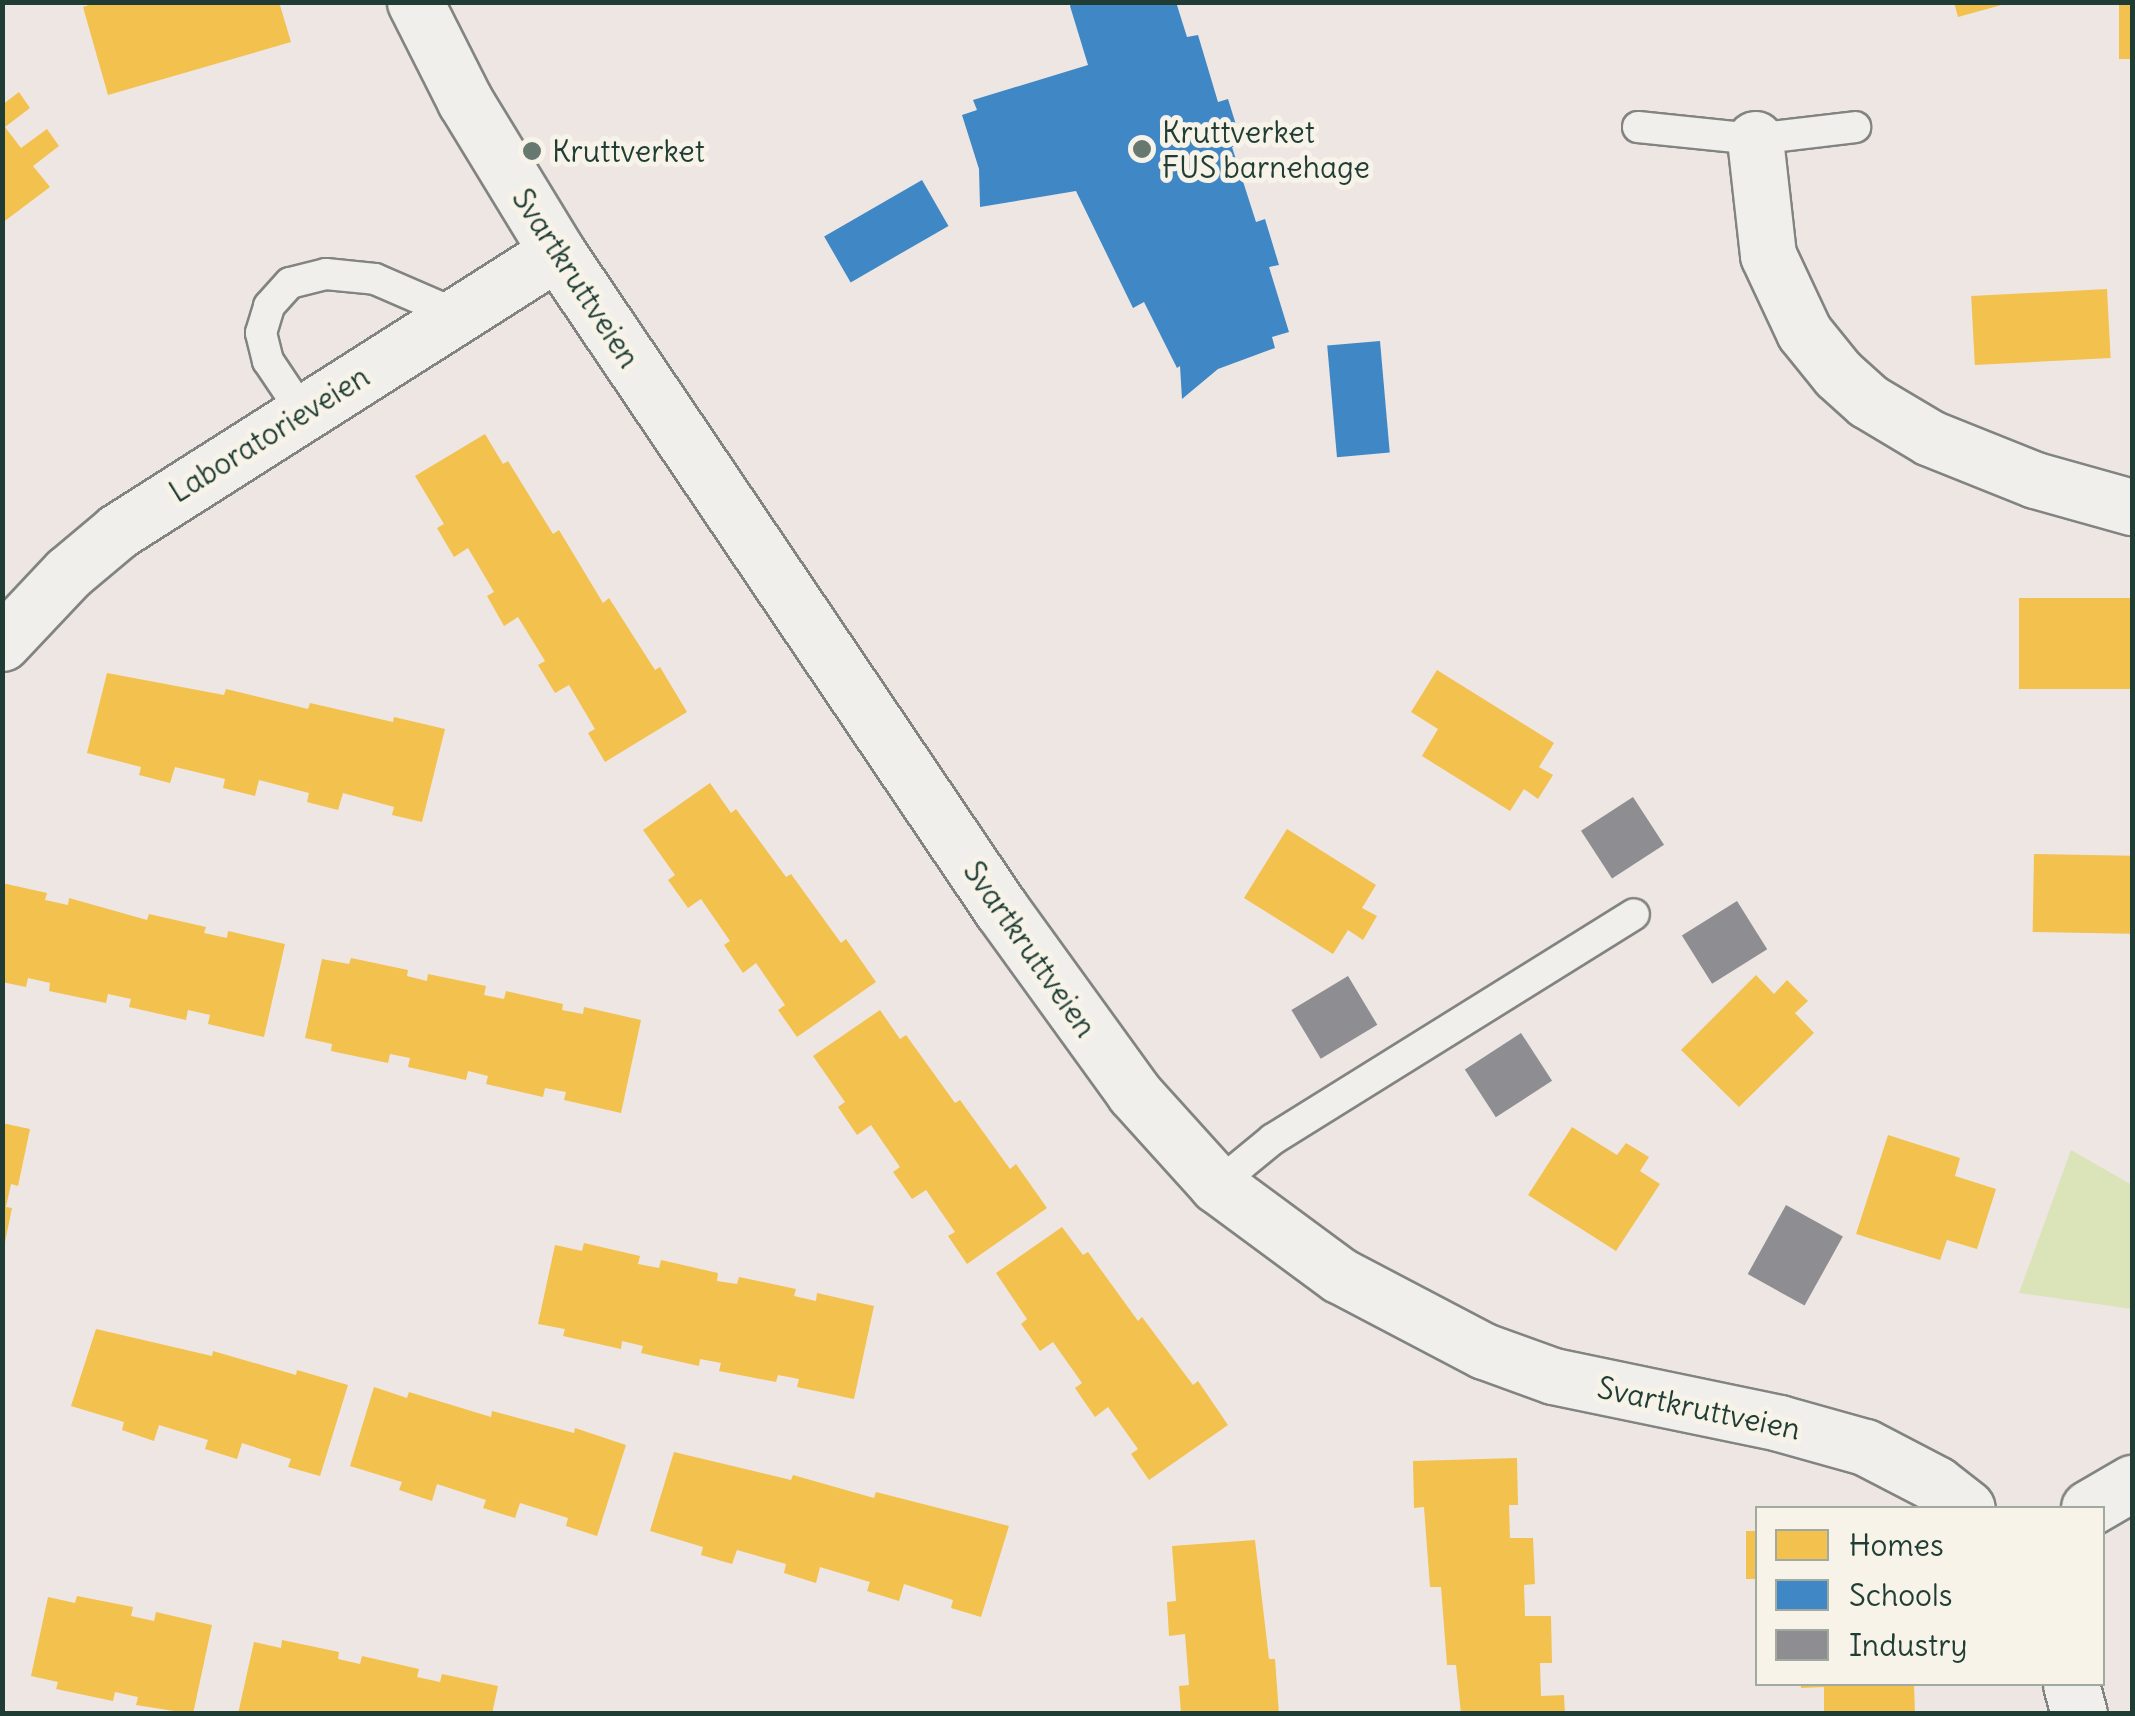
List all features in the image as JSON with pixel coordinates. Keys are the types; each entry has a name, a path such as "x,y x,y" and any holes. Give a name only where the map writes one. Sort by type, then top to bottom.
{"street":[{"name":"Svartkruttveien","path":"415,2 464,101 556,252 1048,975 1134,1092 1218,1184 1339,1275 1484,1351 1553,1376 1779,1424 1866,1447 1936,1484 1964,1506"},
{"path":"1755,139 1768,255 1804,332 1838,374 1868,400 1930,438 2035,480 2132,507"},
{"name":"Laboratorieveien","path":"2,643 68,573 118,531 556,252"},
{"path":"2092,1506 2132,1483"},
{"path":"2072,1686 2079,1714"}],"lane":[{"path":"1638,128 1755,139 1855,126"},
{"path":"303,413 268,362 261,333 269,306 290,283 326,274 374,279 458,316"},
{"path":"1218,1184 1273,1138 1634,914"}],"green space":[{"path":"2071,1150 2132,1185 2132,1309 2019,1293"}],"building: Homes":[{"path":"98,2 279,2 291,42 108,95 83,7"},
{"path":"1954,2 2005,2 2005,4 1958,17"},
{"path":"2119,2 2132,2 2132,59 2119,59"},
{"path":"19,92 30,108 5,127 21,148 47,129 59,146 33,166 50,187 2,223 2,105"},
{"path":"2107,289 2111,358 1975,365 1971,296"},
{"path":"485,434 503,464 508,461 553,534 559,530 603,603 609,598 655,670 660,667 687,712 605,762 588,733 595,729 569,685 555,693 538,665 545,661 518,617 504,626 487,596 494,592 468,548 454,557 437,528 444,524 415,476"},
{"path":"2019,598 2132,598 2132,689 2019,689"},
{"path":"1437,670 1554,743 1539,767 1553,775 1538,799 1524,789 1510,811 1422,756 1438,729 1411,712"},
{"path":"107,673 224,695 226,689 308,709 310,703 445,729 422,822 392,815 394,807 343,793 338,810 307,802 309,793 259,780 255,796 223,788 225,779 175,767 170,783 139,775 141,767 87,753"},
{"path":"710,783 731,813 736,809 786,877 791,874 841,943 846,939 876,982 797,1037 778,1010 785,1005 756,963 743,973 724,945 730,941 701,899 688,908 668,880 675,875 643,830"},
{"path":"1287,829 1376,885 1362,908 1377,916 1363,940 1348,930 1333,954 1244,898"},
{"path":"2034,854 2132,856 2131,934 2033,932"},
{"path":"2,883 47,893 45,900 68,905 69,898 147,920 149,914 206,927 204,933 227,938 228,931 285,944 264,1037 208,1024 210,1015 188,1010 186,1020 129,1007 131,999 108,994 106,1003 49,991 50,983 28,978 26,987 2,982"},
{"path":"351,958 408,970 407,976 427,981 428,974 486,986 484,995 504,999 506,991 563,1004 562,1010 583,1014 584,1007 641,1020 621,1113 564,1100 566,1092 545,1088 543,1097 486,1084 488,1076 468,1071 466,1080 408,1067 410,1058 390,1054 388,1063 331,1051 332,1044 305,1038 322,959 349,964"},
{"path":"1756,975 1774,994 1787,980 1808,1001 1795,1013 1814,1033 1739,1107 1681,1050"},
{"path":"880,1010 900,1039 906,1035 955,1103 960,1100 1010,1169 1016,1164 1047,1208 967,1264 948,1236 955,1232 926,1190 912,1199 893,1172 900,1167 871,1125 857,1135 838,1107 845,1102 813,1056"},
{"path":"2,1123 30,1129 18,1186 11,1184 6,1207 12,1208 4,1247"},
{"path":"1572,1127 1617,1155 1626,1143 1649,1157 1640,1171 1660,1184 1616,1251 1528,1195"},
{"path":"1888,1135 1960,1158 1955,1176 1996,1189 1977,1249 1947,1240 1940,1260 1856,1234"},
{"path":"1062,1227 1083,1255 1088,1252 1138,1321 1142,1317 1193,1385 1198,1381 1228,1425 1149,1480 1131,1454 1138,1449 1108,1407 1095,1417 1075,1388 1082,1383 1053,1342 1040,1351 1021,1324 1027,1319 996,1273"},
{"path":"584,1243 640,1256 638,1264 659,1268 661,1260 718,1273 717,1281 737,1284 739,1277 796,1289 794,1296 816,1301 817,1293 874,1306 854,1399 797,1387 799,1379 778,1375 776,1382 719,1371 721,1363 700,1359 699,1366 641,1353 643,1346 622,1341 621,1349 563,1336 565,1329 538,1324 555,1245 582,1251"},
{"path":"96,1329 212,1356 213,1351 296,1375 297,1370 348,1385 320,1476 288,1467 291,1459 242,1443 237,1459 205,1449 208,1440 159,1425 154,1441 122,1430 124,1422 71,1406"},
{"path":"374,1387 407,1398 409,1392 491,1417 492,1411 574,1433 575,1428 626,1445 597,1536 566,1526 568,1518 520,1503 515,1518 483,1508 486,1500 437,1484 432,1501 399,1490 402,1482 350,1466"},
{"path":"674,1452 791,1480 793,1475 874,1498 876,1492 1009,1526 981,1617 951,1608 953,1600 904,1584 899,1601 867,1591 870,1582 820,1567 816,1583 784,1573 786,1564 737,1550 732,1564 701,1555 703,1547 650,1531"},
{"path":"1517,1458 1518,1505 1509,1505 1510,1538 1533,1538 1535,1584 1524,1585 1525,1616 1551,1616 1552,1663 1540,1663 1541,1696 1564,1695 1565,1714 1461,1714 1456,1665 1447,1665 1441,1587 1430,1587 1424,1507 1414,1508 1413,1461"},
{"path":"1746,1531 1755,1531 1755,1579 1746,1579"},
{"path":"1255,1540 1269,1659 1275,1659 1279,1714 1181,1714 1179,1686 1189,1685 1185,1634 1169,1636 1167,1602 1176,1601 1172,1546"},
{"path":"77,1596 133,1607 131,1616 154,1621 156,1612 212,1625 193,1714 136,1705 138,1697 115,1692 113,1701 56,1689 58,1682 31,1676 48,1597 75,1603"},
{"path":"282,1640 339,1652 338,1659 360,1664 362,1656 419,1669 417,1677 440,1682 442,1674 498,1686 492,1714 238,1714 254,1642 281,1648"},
{"path":"1801,1686 1914,1686 1915,1714 1824,1714 1824,1687"}],"building: Schools":[{"path":"1072,2 1176,2 1187,37 1198,35 1218,102 1228,99 1242,144 1232,147 1256,222 1265,219 1279,265 1269,267 1289,332 1272,337 1275,348 1218,369 1182,399 1180,366 1177,368 1144,302 1133,308 1076,191 980,207 979,169 962,115 977,110 973,100 1088,65"},
{"path":"922,180 948,226 851,282 824,236"},
{"path":"1380,341 1390,453 1337,457 1327,346"}],"building: Industry":[{"path":"1633,797 1664,845 1612,879 1581,831"},
{"path":"1737,901 1767,949 1712,984 1682,935"},
{"path":"1348,976 1377,1025 1321,1059 1291,1010"},
{"path":"1521,1033 1552,1081 1496,1117 1465,1069"},
{"path":"1786,1205 1843,1237 1805,1306 1748,1274"}],"place":[{"name":"Kruttverket FUS barnehage","path":"1142,149"},
{"name":"Kruttverket","path":"532,151"}]}
